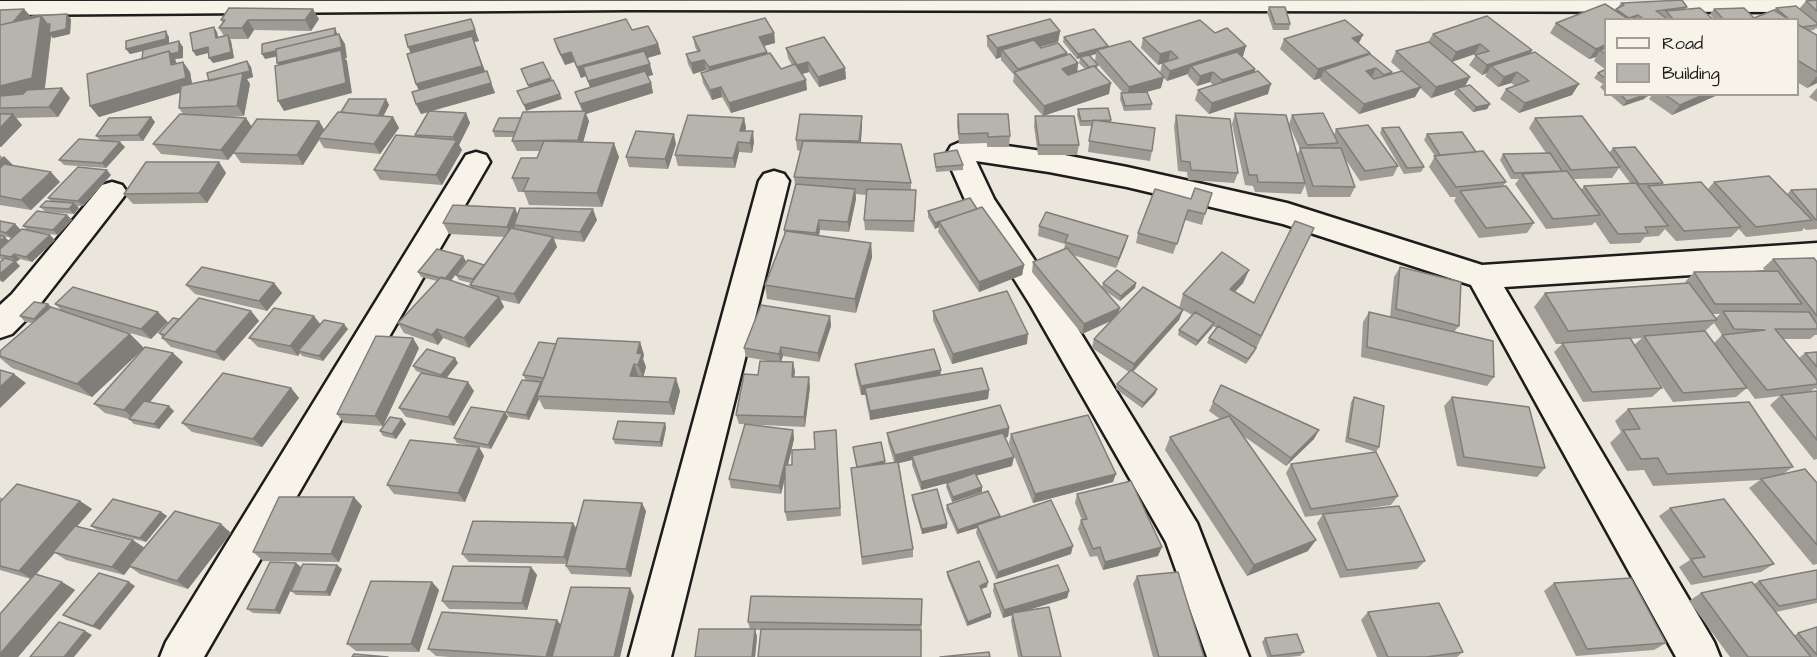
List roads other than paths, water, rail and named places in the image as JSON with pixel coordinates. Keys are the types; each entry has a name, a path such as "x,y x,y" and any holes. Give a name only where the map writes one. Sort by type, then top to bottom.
{"street":[{"path":"0,8 959,2 1817,5"},
{"path":"1228,657 1182,535 1042,297 981,202 961,159 961,153 970,149 1049,162 1127,177 1287,214 1482,277 1817,255"},
{"path":"181,657 476,162"},
{"path":"650,657 774,182"},
{"path":"0,325 22,303 112,192"},
{"path":"1482,277 1699,657"}]}
